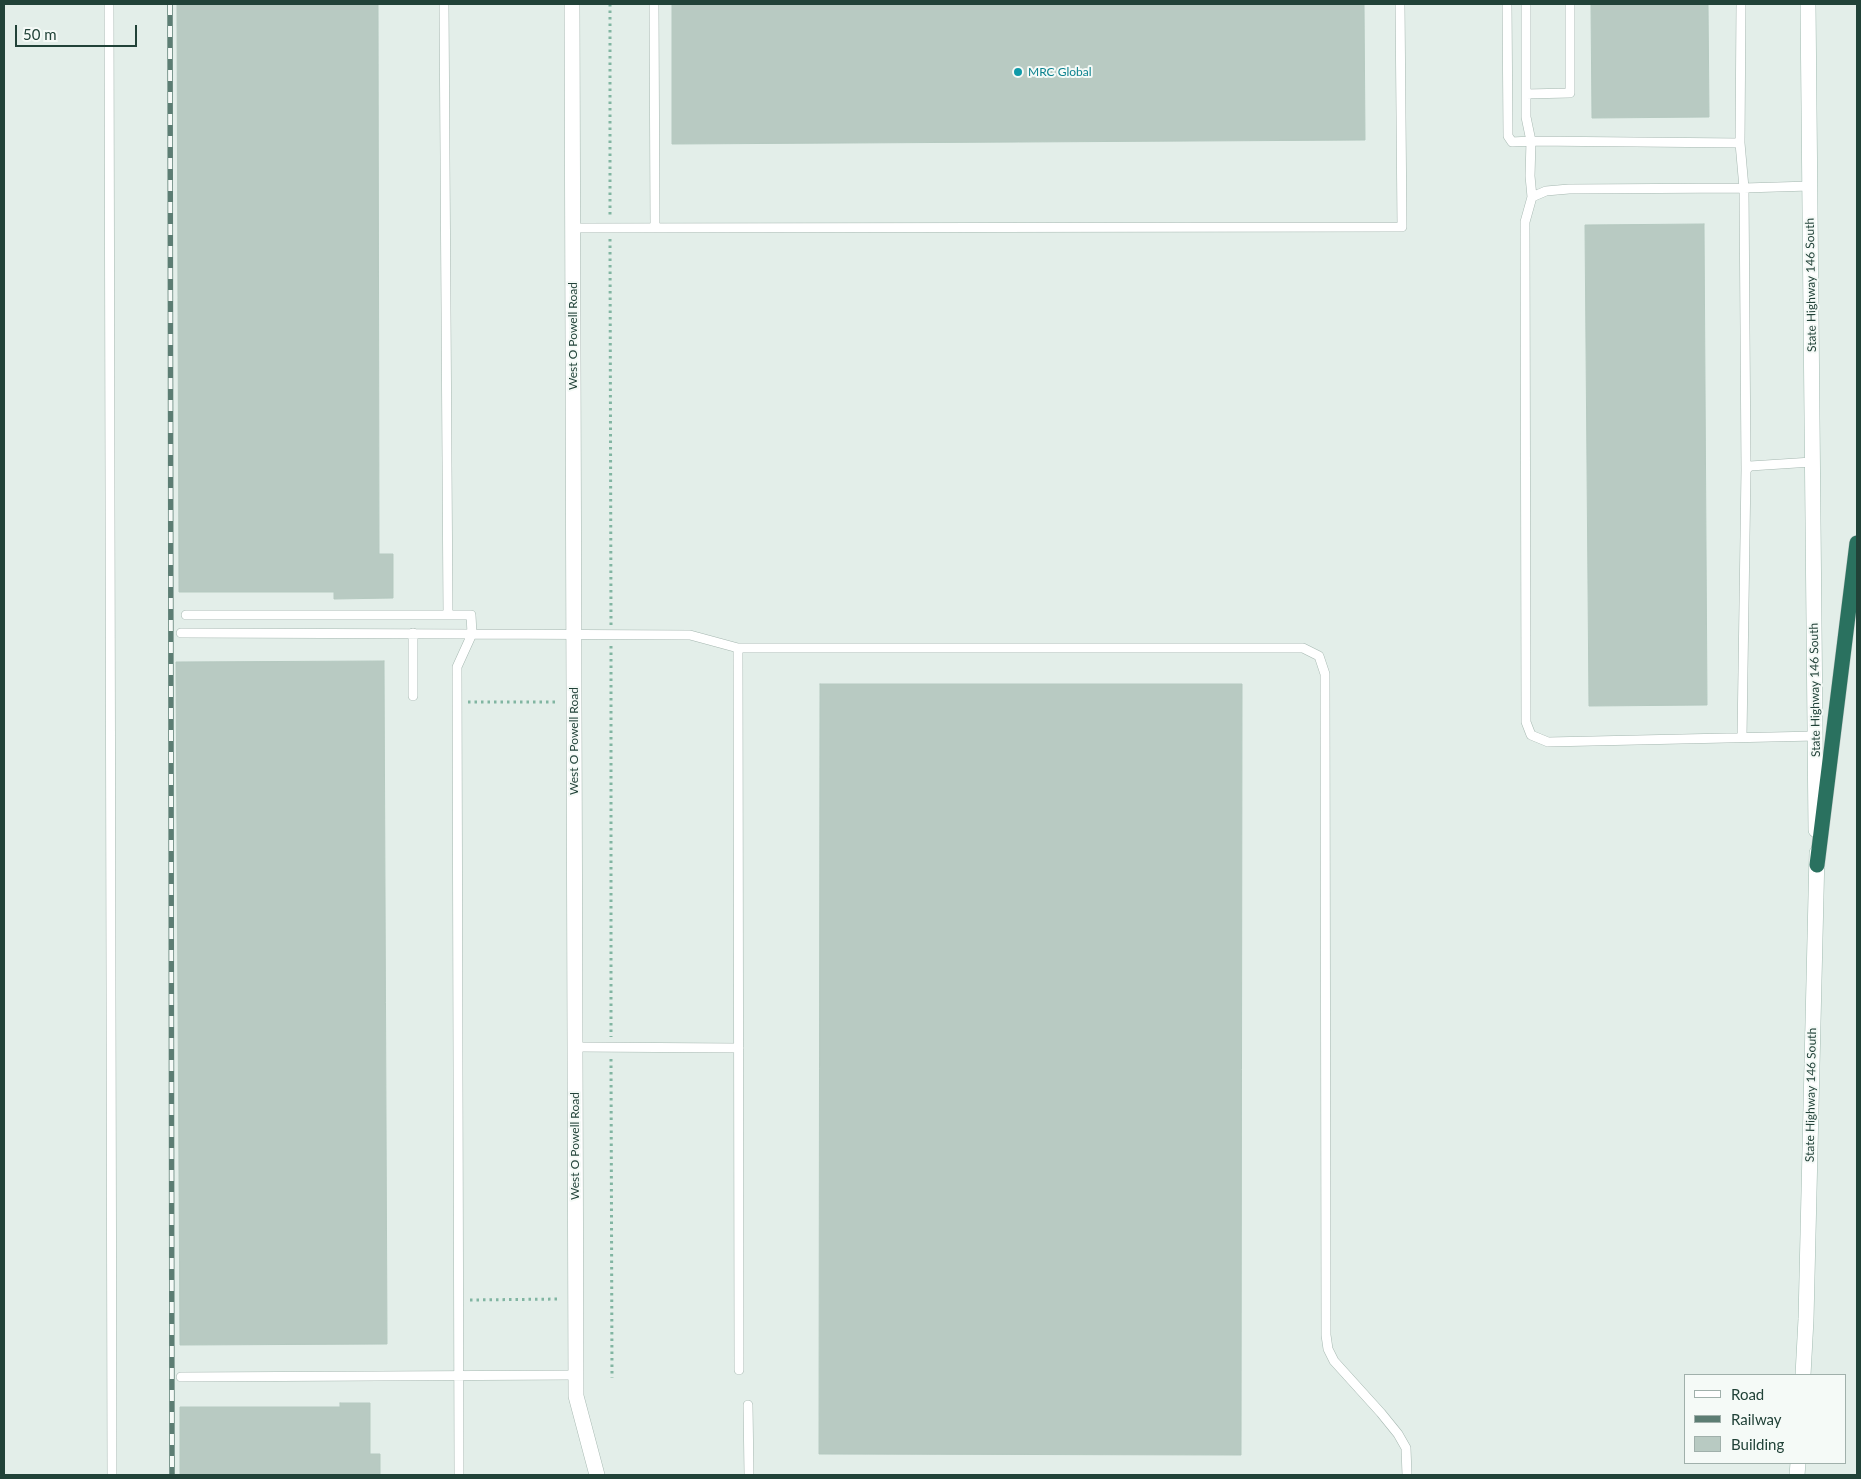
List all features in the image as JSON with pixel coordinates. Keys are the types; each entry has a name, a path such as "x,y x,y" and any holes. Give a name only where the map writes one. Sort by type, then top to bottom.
{"highway":[{"path":"1817,865 1857,543"}],"street":[{"name":"West O Powell Road","path":"572,4 576,1396 597,1475"},
{"name":"State Highway 146 South","path":"1803,1374 1817,865 1808,4"}],"lane":[{"path":"109,4 112,1475"},
{"path":"444,4 448,615"},
{"path":"654,4 655,227"},
{"path":"573,228 1402,227 1400,4"},
{"path":"1507,4 1508,136 1512,142 1740,143"},
{"path":"1526,4 1526,116 1531,141 1530,176 1532,197 1525,222 1526,722 1531,735 1548,742 1816,736"},
{"path":"1526,94 1570,94 1570,4"},
{"path":"1742,4 1740,143 1744,188 1746,470 1742,737"},
{"path":"1532,197 1546,191 1570,189 1810,186"},
{"path":"1746,470 1750,466 1812,462"},
{"path":"186,615 471,615 472,634 457,667 459,1475"},
{"path":"181,633 690,635 738,648 1303,648 1319,656 1325,674 1326,1335 1328,1349 1334,1360 1382,1412 1398,1434 1406,1448 1407,1475"},
{"path":"412,696 413,634"},
{"path":"738,648 739,1370"},
{"path":"575,1047 739,1048"},
{"path":"180,1377 576,1375"},
{"path":"748,1405 749,1475"}],"path":[{"path":"610,4 612,1378"},
{"path":"457,702 574,702"},
{"path":"459,1300 576,1299"}],"building":[{"path":"177,4 378,4 379,554 393,554 393,598 334,599 334,592 179,592"},
{"name":"MRC Global","path":"672,4 1364,4 1365,140 672,144"},
{"path":"1591,4 1708,4 1709,117 1592,118"},
{"path":"1704,224 1707,705 1589,706 1585,225"},
{"path":"384,661 387,1344 180,1345 176,662"},
{"path":"820,684 1242,684 1241,1455 819,1454"},
{"path":"340,1403 370,1403 370,1454 380,1454 380,1475 180,1475 180,1407 340,1407"}],"railway":[{"path":"170,4 172,1475"}],"place":[{"name":"MRC Global","path":"1018,72"}]}
